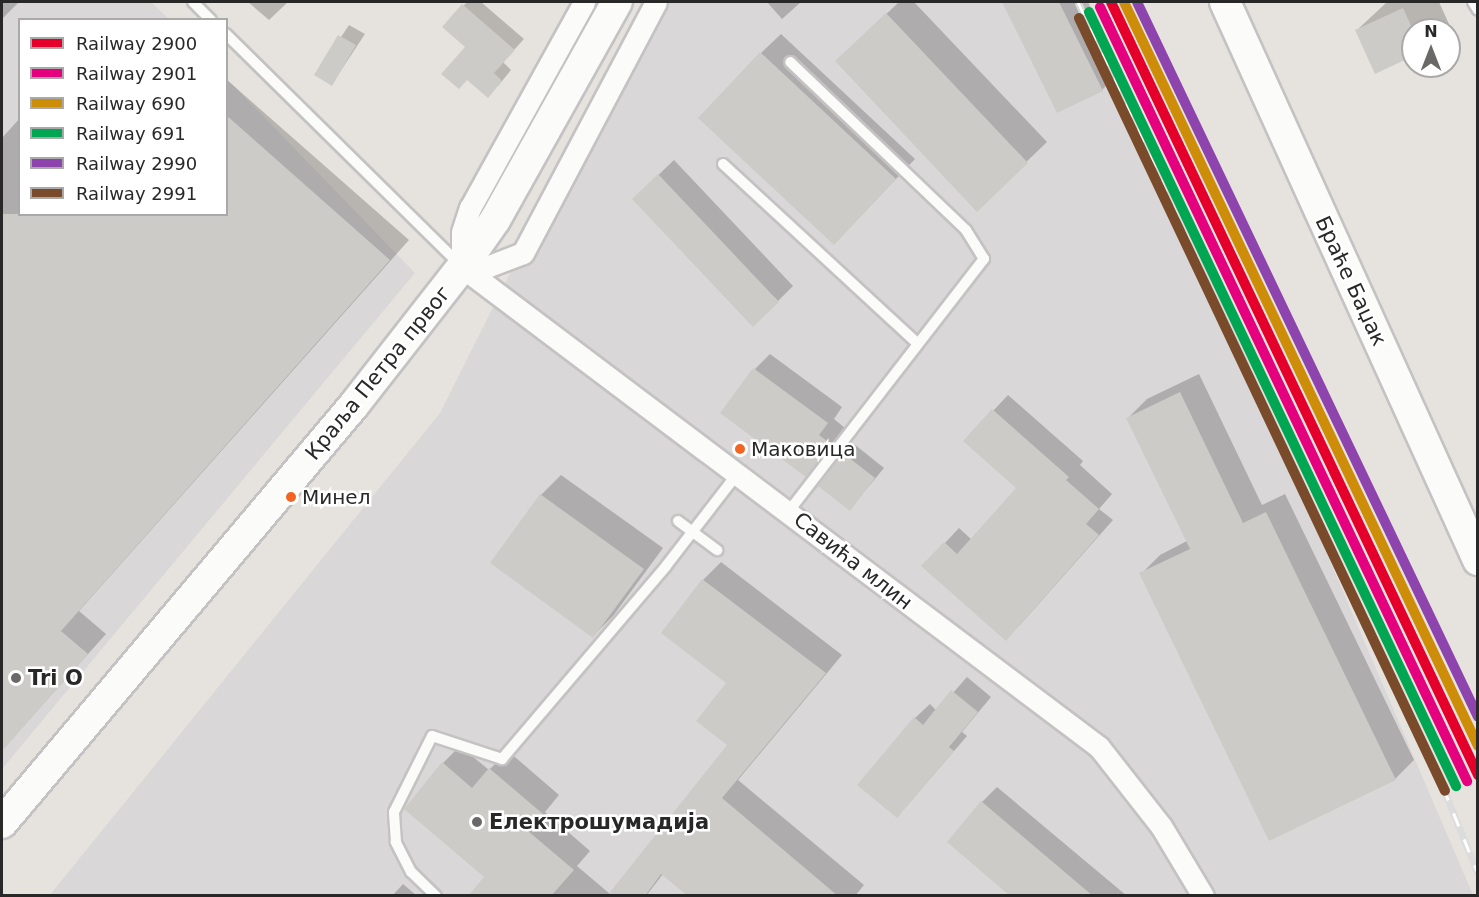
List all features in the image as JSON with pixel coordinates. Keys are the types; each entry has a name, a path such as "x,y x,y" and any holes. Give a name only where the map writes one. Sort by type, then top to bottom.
{"main road":[{"name":"Краља Петра првог","path":"2,823 354,405 462,267 495,220 617,2"},
{"name":"Браће Баџак","path":"1225,2 1478,560"}],"street":[{"path":"584,2 470,208 462,232 462,267 489,266 523,253 657,2"},
{"name":"Савића млин","path":"462,267 789,511 1099,747 1161,826 1203,896"}],"lane":[{"path":"193,2 209,18"},
{"path":"1473,2 1478,10"},
{"path":"228,36 462,267"},
{"path":"789,511 984,259 966,230 790,62"},
{"path":"723,164 918,344"},
{"path":"436,896 411,872 396,842 394,812 432,736 502,759 693,532 738,474"},
{"path":"678,521 717,550"}],"shaded area":[{"path":"2,2 151,2 168,18 18,18 18,216 228,216 228,80 415,273 2,769"},
{"path":"646,2 1076,2 1234,337 1473,895 49,896 440,413"}],"building":[{"path":"1002,2 1059,2 1103,91 1057,113"},
{"path":"462,4 515,50 494,73 502,81 488,98 467,80 459,89 441,74 465,47 442,27"},
{"path":"1403,8 1408,18 1401,18 1401,62 1375,74 1355,30"},
{"path":"886,13 1028,163 977,212 835,61"},
{"path":"338,35 356,45 332,86 314,75"},
{"path":"760,52 896,179 834,245 698,118"},
{"path":"228,117 390,260 61,631 88,654 2,751 2,214 18,214 18,216 228,216"},
{"path":"658,174 779,302 753,327 632,199"},
{"path":"753,368 828,423 819,435 831,444 806,477 720,413"},
{"path":"1180,392 1243,523 1266,512 1396,780 1269,841 1139,573 1190,549 1126,418"},
{"path":"992,409 1069,477 1066,480 1099,509 1086,524 1099,535 1006,641 921,566 944,542 957,554 1016,488 963,441"},
{"path":"843,453 875,478 850,511 818,486"},
{"path":"540,494 644,569 593,638 490,563"},
{"path":"702,579 826,673 722,798 838,896 688,896 661,874 645,896 607,896 727,745 696,721 726,683 661,633"},
{"path":"951,690 978,712 949,747 954,751 897,818 857,785 914,717 923,725"},
{"name":"Електрошумадија","path":"442,762 472,788 489,768 543,814 528,831 574,870 551,896 468,896 484,877 404,809"},
{"path":"981,801 1093,896 1010,896 947,842"}],"railway":[{"path":"1078,2 1443,787 1478,873"}],"rail line":[{"name":"2900","path":"1111,2 1478,775"},
{"name":"690","path":"1124,2 1478,746"},
{"name":"2990","path":"1137,2 1478,717"},
{"name":"2901","path":"1100,7 1467,781"},
{"name":"691","path":"1089,12 1456,786"},
{"name":"2991","path":"1079,18 1445,791"}],"place":[{"name":"Маковица","path":"740,449"},
{"name":"Минел","path":"291,497"},
{"name":"Tri O","path":"16,678"},
{"name":"Електрошумадија","path":"477,822"}]}
